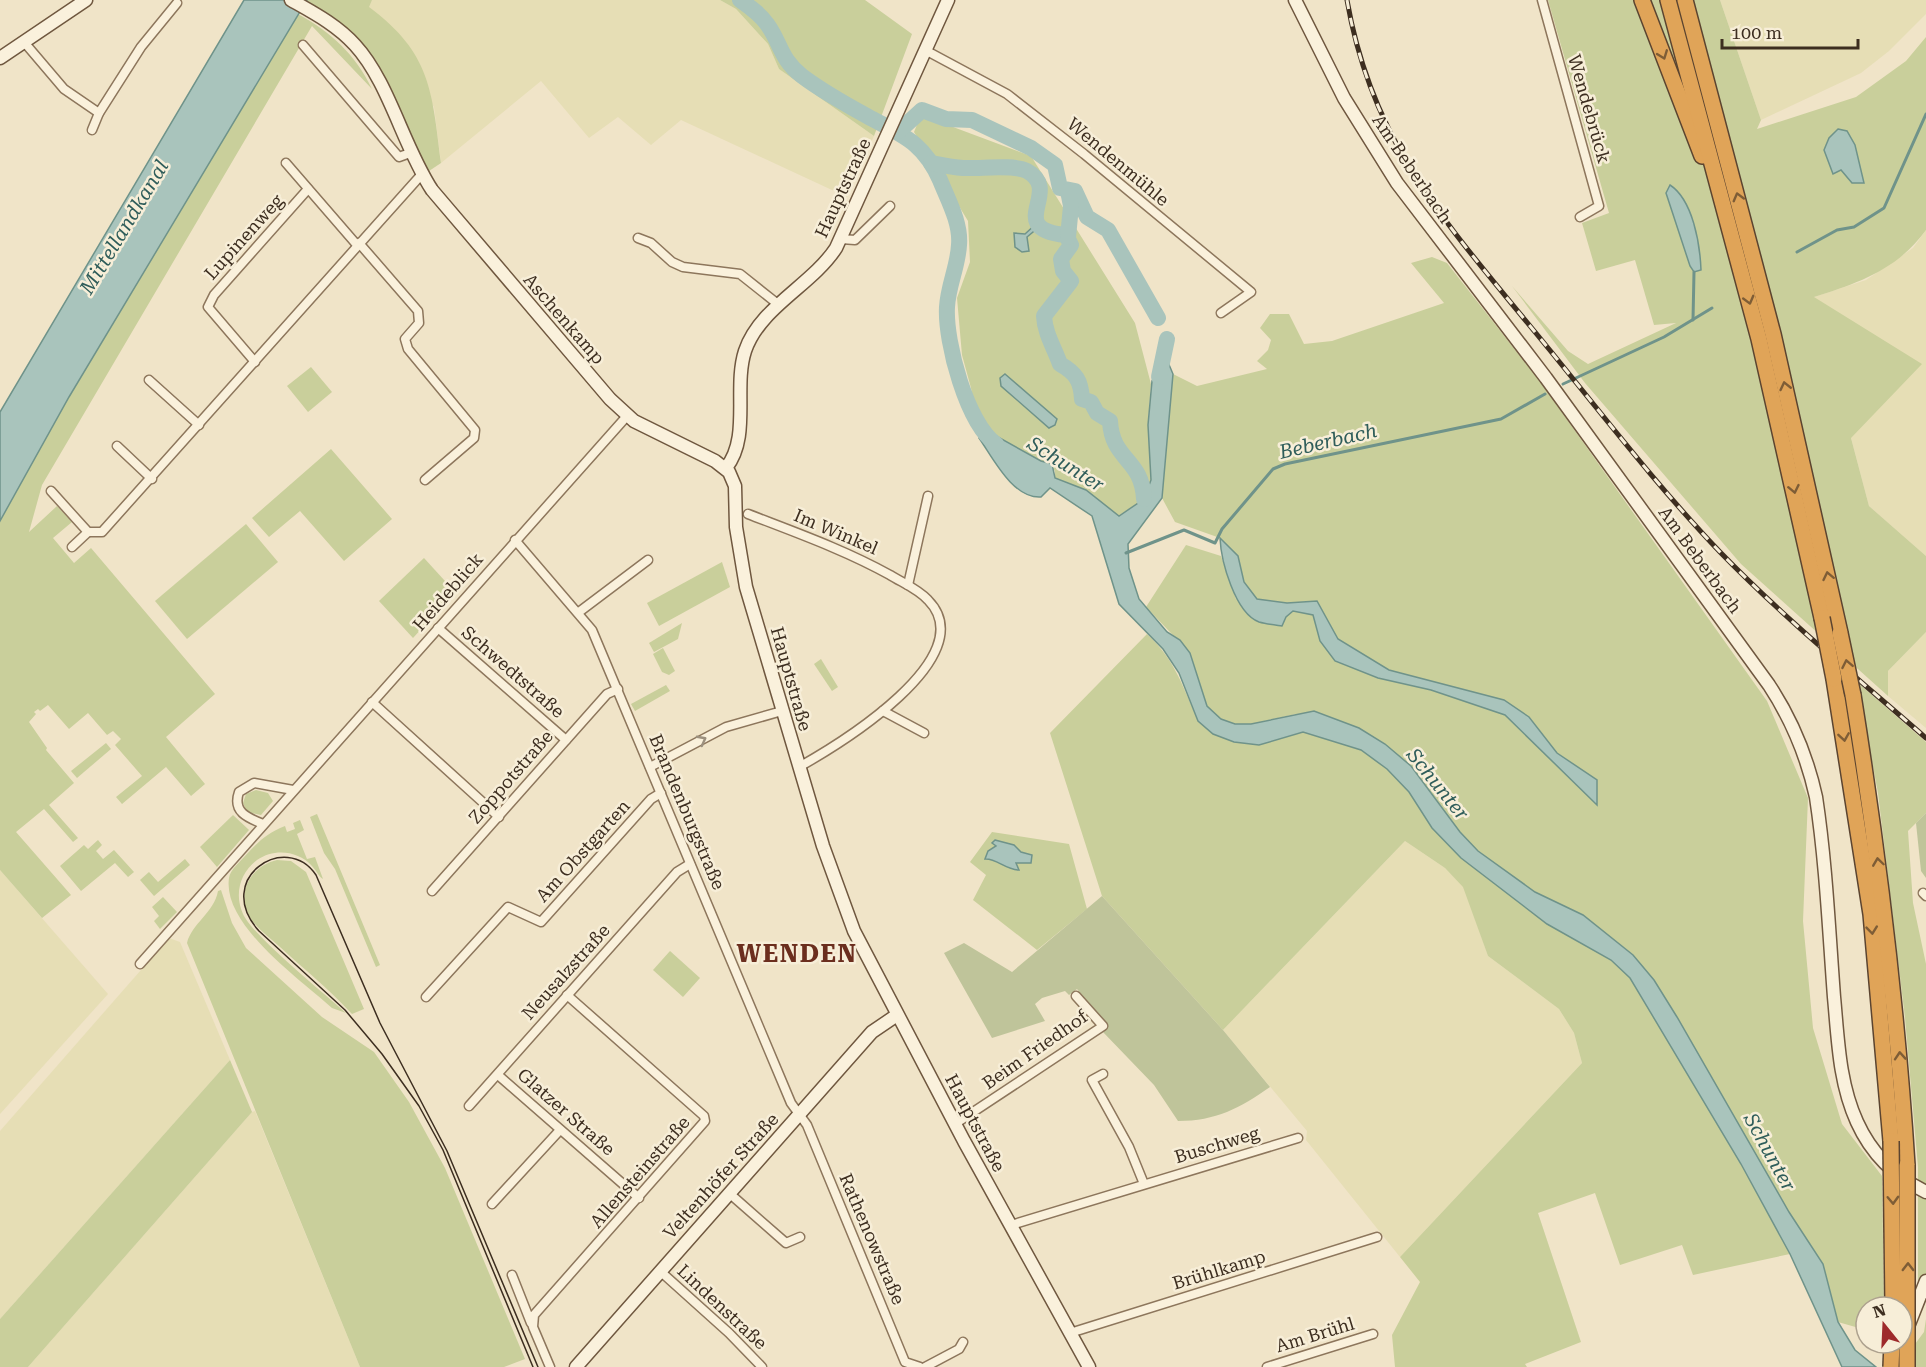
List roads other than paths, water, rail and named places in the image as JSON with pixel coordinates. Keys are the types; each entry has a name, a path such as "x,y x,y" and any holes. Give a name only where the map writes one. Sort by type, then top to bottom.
{"highway":[{"path":"1642,0 1734,243"},
{"path":"1668,0 1759,339 1834,679 1871,914 1882,1021 1891,1141 1893,1295"},
{"path":"1685,0 1773,334 1853,695 1885,911 1897,1018 1907,1165 1906,1367"}],"main road":[{"path":"0,58 86,0"},
{"name":"Aschenkamp","path":"291,0 346,36 371,65 410,153 443,206 627,416 726,468"},
{"name":"Hauptstraße","path":"948,0 841,239 819,270 779,305 759,327 745,353 740,376 738,441 734,456 726,468 735,486 736,527 746,587 837,888 864,952 897,1015 1089,1367"},
{"name":"Am Beberbach","path":"1295,0 1344,98 1408,200 1546,378 1769,685 1786,713 1807,760 1816,797 1838,1039 1846,1091 1859,1127 1877,1155 1897,1174 1926,1192"},
{"name":"Veltenhöfer Straße","path":"576,1367 872,1032 897,1015"},
{"path":"1914,1308 1926,1281"}],"street":[{"name":"Wendebrück","path":"1542,0 1599,206 1580,217"},
{"path":"92,130 99,113 141,47 177,3"},
{"path":"24,42 64,89 99,113"},
{"path":"303,45 399,157 410,153"},
{"name":"Wendenmühle","path":"925,50 1007,94 1084,154 1251,292 1221,313"},
{"name":"Lupinenweg","path":"286,163 418,311 419,323 405,339 408,349 473,425 476,434 470,442 425,480"},
{"path":"51,491 88,532 95,534 102,532 152,479 422,174"},
{"name":"Lupinenweg","path":"255,362 208,307 214,295 308,189"},
{"path":"841,239 855,240 890,206"},
{"path":"638,238 651,243 683,267 740,274 779,305"},
{"path":"149,380 199,424"},
{"name":"Heideblick","path":"140,964 627,416"},
{"path":"117,446 152,479"},
{"path":"908,585 927,496"},
{"name":"Im Winkel","path":"748,514 853,555 908,585 928,600 937,612 939,639 936,650 896,702 799,767"},
{"path":"72,547 88,532"},
{"name":"Brandenburgstraße","path":"515,540 579,612 592,630 791,1103 799,1115"},
{"path":"579,612 648,560"},
{"name":"Schwedtstraße","path":"438,628 566,740"},
{"name":"Zoppotstraße","path":"432,891 607,694 618,689"},
{"path":"372,702 499,817"},
{"path":"650,767 726,727 782,711"},
{"path":"883,711 924,733"},
{"path":"263,824 241,812 237,802 239,792 254,783 293,790"},
{"name":"Am Obstgarten","path":"426,997 508,907 541,922 651,799 661,793"},
{"name":"Neusalzstraße","path":"469,1106 677,872 690,864"},
{"name":"Allensteinstraße","path":"531,1323 534,1315 704,1126 704,1116 567,995"},
{"name":"Beim Friedhof","path":"955,1124 1103,1026 1076,996"},
{"name":"Glatzer Straße","path":"498,1074 639,1198"},
{"path":"1103,1074 1092,1080 1130,1148 1144,1184"},
{"name":"Rathenowstraße","path":"799,1115 807,1125 905,1362 920,1367"},
{"path":"492,1204 560,1130"},
{"name":"Buschweg","path":"1011,1225 1298,1138"},
{"path":"729,1193 786,1243 800,1236"},
{"name":"Brühlkamp","path":"1070,1333 1377,1236"},
{"name":"Lindenstraße","path":"660,1271 712,1317 762,1367"},
{"path":"512,1275 550,1367"},
{"name":"Am Brühl","path":"1267,1367 1373,1334"},
{"path":"925,1367 959,1349 963,1342"}],"water":[{"name":"Mittellandkanal","path":"244,0 307,0 69,397 0,521 0,412"},
{"path":"1838,129 1847,131 1855,145 1864,183 1852,183 1841,170 1833,174 1824,150 1829,138"},
{"path":"1670,185 1678,192 1690,212 1697,236 1701,270 1694,272 1690,266 1666,193"},
{"path":"1037,223 1039,227 1027,237 1029,251 1022,252 1015,247 1014,233 1025,234"},
{"path":"1165,355 1173,374 1162,498 1128,544 1129,568 1139,599 1167,632 1180,640 1190,653 1207,706 1221,719 1235,724 1251,724 1314,711 1359,728 1385,744 1411,766 1460,832 1478,851 1535,892 1583,915 1633,955 1654,980 1677,1017 1789,1212 1823,1264 1838,1322 1854,1348 1854,1355 1861,1355 1876,1367 1842,1367 1790,1254 1741,1164 1630,978 1611,960 1547,924 1461,858 1432,828 1409,792 1387,769 1361,750 1303,732 1259,745 1234,742 1213,734 1198,721 1179,673 1163,649 1119,604 1092,516 1050,488 1041,497 1031,496 1021,491 997,466 979,438 982,428 1041,461 1052,464 1055,478 1086,490 1119,516 1144,499 1151,480 1148,425 1152,381"},
{"path":"1005,374 1057,419 1055,425 1049,428 1001,386 1000,378"},
{"path":"1220,538 1238,556 1244,582 1257,599 1287,603 1317,601 1338,639 1389,670 1504,700 1529,717 1557,753 1597,780 1597,805 1505,715 1431,690 1378,678 1335,661 1320,641 1313,615 1293,611 1286,617 1282,626 1259,622 1250,617 1236,598 1226,572"},
{"path":"995,840 1014,845 1021,852 1032,855 1031,863 1016,863 1019,870 985,859 988,851 996,846 992,843"}],"waterway":[{"name":"Schunter","path":"740,0 764,20 795,70 834,97 910,140 926,156 933,167 953,212 959,237 947,307 947,322 954,360 967,401 985,434 996,444"},
{"path":"899,131 922,110 946,119 972,120 1031,148 1055,165 1060,188 1075,191 1087,217 1108,230 1158,318"},
{"name":"Beberbach","path":"1797,252 1837,230 1854,227 1884,208 1926,114"},
{"path":"931,163 963,168 1021,169 1037,179 1040,189 1036,217 1039,225 1048,231 1066,235 1071,245 1061,259 1063,271 1071,281 1044,316 1048,335 1060,364 1077,378 1082,399 1091,402 1097,413 1110,421 1116,444 1138,475 1144,499"},
{"path":"1068,191 1071,206 1068,237"},
{"path":"1693,320 1694,272"},
{"name":"Beberbach","path":"1563,384 1664,337 1712,308"},
{"path":"1159,377 1167,339"},
{"name":"Beberbach","path":"1126,553 1184,530 1215,543 1222,529 1273,469 1285,464 1501,419 1545,394"}],"tram line":[{"path":"533,1367 443,1150 419,1106 382,1054 345,1010 259,931 247,912 244,894 248,879 259,867 272,859 288,857 303,862 316,875 380,1023 447,1151 538,1367"}],"railway":[{"path":"1347,0 1359,51 1374,97 1394,140 1417,179 1472,254 1649,472 1720,552 1795,624 1926,738"}],"district":[{"name":"WENDEN","path":"797,954"}]}
